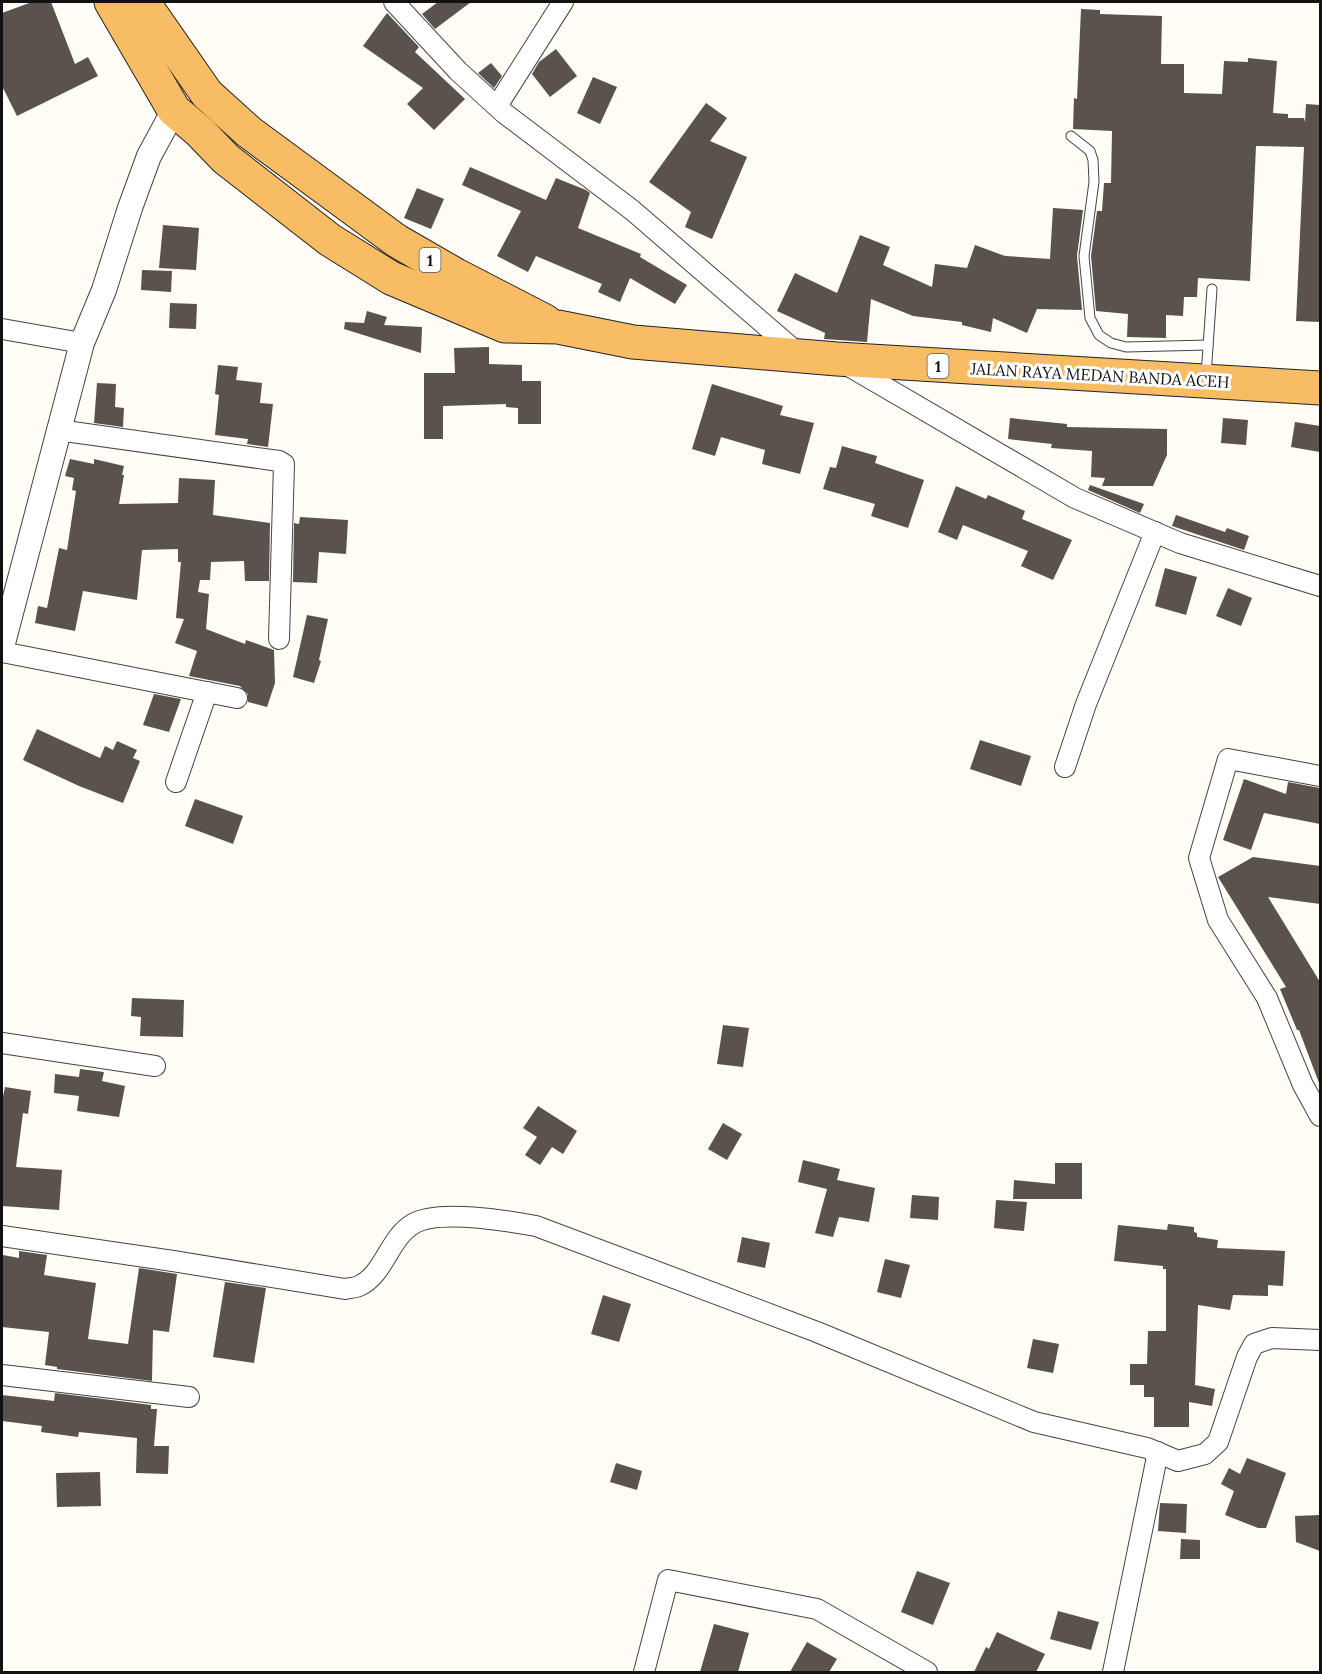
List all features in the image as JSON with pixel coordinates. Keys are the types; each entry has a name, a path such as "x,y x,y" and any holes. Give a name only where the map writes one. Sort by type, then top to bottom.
{"highway":[{"name":"JALAN RAYA MEDAN BANDA ACEH","path":"111,2 174,110 200,132 226,159 306,223 391,278 505,326 558,327 633,342 802,357 1320,388"},
{"name":"JALAN RAYA MEDAN BANDA ACEH","path":"143,2 207,94 249,132 397,241 456,275 558,327"}],"street":[{"path":"394,2 458,71 497,106 632,210 802,357"},
{"path":"497,106 563,2"},
{"path":"2,647 82,343 104,290 149,156 174,110"},
{"path":"2,329 82,343"},
{"path":"837,359 1075,498 1180,543 1320,586"},
{"path":"58,430 279,461 284,464 279,639"},
{"path":"1065,766 1086,704 1155,532"},
{"path":"2,652 237,698"},
{"path":"176,782 207,692"},
{"path":"1320,776 1228,759 1199,858 1218,920 1267,998 1303,1085 1320,1116"},
{"path":"2,1043 155,1066"},
{"path":"2,1236 345,1289 359,1286 372,1277 399,1238 414,1224 442,1217 499,1220 536,1226 817,1332 1034,1422 1147,1448 1178,1461 1205,1454 1218,1442 1254,1344 1272,1338 1320,1340"},
{"path":"2,1375 189,1397"},
{"path":"1113,1672 1158,1452"},
{"path":"644,1672 668,1580 817,1609 927,1672"}],"lane":[{"path":"1071,136 1089,151 1093,160 1094,182 1084,256 1089,318 1100,335 1111,343 1126,347 1208,345"},
{"path":"1206,382 1212,289"}],"building":[{"path":"32,2 51,2 75,64 88,57 98,76 17,116 2,86 2,13"},
{"path":"438,2 471,2 435,29 422,14"},
{"path":"1081,9 1100,10 1100,14 1162,16 1161,64 1184,64 1184,93 1222,94 1224,61 1248,62 1248,58 1277,61 1273,113 1288,114 1288,118 1304,118 1305,122 1306,104 1320,105 1320,322 1296,321 1304,147 1256,146 1250,281 1198,278 1197,297 1184,297 1183,316 1166,315 1166,338 1127,337 1128,314 1096,311 1091,256 1097,211 1102,211 1104,183 1111,183 1112,131 1073,129 1074,98 1077,99"},
{"path":"387,13 419,47 415,52 465,99 434,130 407,104 423,88 363,46"},
{"path":"556,49 577,76 550,97 532,74 539,62"},
{"path":"491,63 502,76 494,88 478,73"},
{"path":"593,77 617,87 600,124 577,113"},
{"path":"706,103 727,118 710,141 747,157 712,239 685,227 691,212 649,182"},
{"path":"470,167 546,200 556,178 586,190 590,193 578,228 641,254 640,257 687,285 675,304 630,278 620,302 598,292 602,284 536,256 528,272 497,256 521,211 462,185"},
{"path":"417,188 444,199 431,229 404,218"},
{"path":"1053,208 1083,210 1077,256 1082,310 1037,309 1027,333 993,318 991,332 962,325 962,322 913,316 871,299 867,342 824,339 825,333 777,311 795,273 837,293 860,235 890,247 883,265 932,287 935,264 967,268 975,245 1005,256 1050,259"},
{"path":"163,225 199,228 196,270 159,268"},
{"path":"142,270 172,271 171,292 141,290"},
{"path":"170,303 197,304 196,329 169,328"},
{"path":"367,311 387,317 384,325 422,327 421,353 344,329 345,322 364,323"},
{"path":"489,347 489,364 522,365 522,381 541,381 541,424 518,424 518,408 506,407 506,404 443,406 443,439 424,439 424,373 455,373 454,348"},
{"path":"218,365 238,367 236,380 262,383 260,403 273,404 268,447 247,444 248,439 215,435 219,395 215,394"},
{"path":"97,383 116,384 115,407 124,408 123,427 94,423"},
{"path":"712,384 783,406 780,415 814,423 800,474 762,464 765,450 721,437 715,456 692,449"},
{"path":"1010,418 1067,424 1067,427 1167,429 1167,455 1153,486 1102,486 1105,478 1091,477 1092,451 1051,448 1052,444 1008,439"},
{"path":"1223,418 1248,420 1246,445 1221,443"},
{"path":"1295,422 1320,426 1320,452 1291,447"},
{"path":"842,446 877,456 875,463 924,480 908,528 871,516 875,504 823,489 830,467 836,468"},
{"path":"70,459 94,464 94,459 124,466 119,504 178,503 179,478 215,480 213,515 270,523 269,581 245,581 244,561 211,562 210,580 200,580 198,592 209,594 206,629 245,644 246,640 274,650 275,683 267,707 248,702 248,694 240,686 189,676 197,651 175,643 184,619 176,618 181,562 178,562 178,549 142,550 137,600 83,591 75,631 35,623 38,606 47,608 59,548 67,550 76,491 72,490 74,478 65,476"},
{"path":"1090,485 1144,504 1140,513 1088,490"},
{"path":"956,486 986,499 988,495 1025,511 1022,519 1072,540 1053,580 1021,566 1028,551 963,525 957,540 938,532"},
{"path":"1176,515 1225,532 1227,528 1249,536 1244,550 1172,526"},
{"path":"300,517 348,520 346,554 319,552 317,583 293,582 294,523 299,524"},
{"path":"1165,568 1197,577 1186,615 1155,606"},
{"path":"1228,588 1252,598 1241,626 1216,616"},
{"path":"307,615 328,619 319,660 321,661 314,683 293,677"},
{"path":"154,694 181,699 169,732 143,725"},
{"path":"37,729 100,758 105,746 113,750 117,741 137,750 133,758 140,761 123,803 23,760"},
{"path":"980,740 1031,756 1021,786 970,769"},
{"path":"1244,779 1286,794 1288,782 1320,788 1320,824 1264,813 1251,850 1223,840"},
{"path":"195,799 243,816 233,844 185,826"},
{"path":"1253,857 1320,866 1320,904 1268,897 1320,982 1319,1083 1299,1030 1297,1030 1280,989 1286,987 1218,877"},
{"path":"132,998 184,1000 183,1037 140,1036 141,1017 131,1016"},
{"path":"723,1025 749,1028 743,1067 717,1064"},
{"path":"80,1069 104,1072 102,1081 125,1086 119,1117 77,1111 79,1096 54,1093 55,1074 79,1077"},
{"path":"5,1087 31,1091 28,1114 23,1113 16,1167 62,1170 59,1210 2,1206 2,1101"},
{"path":"538,1106 577,1131 563,1154 552,1147 540,1165 525,1155 537,1137 523,1128"},
{"path":"723,1123 742,1134 727,1160 708,1149"},
{"path":"803,1160 840,1169 837,1180 875,1188 869,1222 839,1217 833,1237 815,1233 827,1189 798,1182"},
{"path":"1055,1163 1082,1163 1082,1199 1013,1199 1014,1180 1055,1184"},
{"path":"912,1195 939,1197 938,1220 910,1218"},
{"path":"996,1200 1027,1202 1024,1231 994,1228"},
{"path":"1168,1224 1194,1227 1197,1237 1218,1240 1217,1248 1285,1251 1283,1286 1268,1285 1268,1296 1233,1295 1230,1310 1198,1305 1195,1385 1215,1389 1212,1406 1189,1402 1189,1427 1154,1427 1154,1397 1144,1397 1144,1385 1130,1385 1130,1364 1147,1364 1148,1331 1166,1331 1166,1269 1163,1269 1163,1266 1114,1261 1118,1225 1167,1230"},
{"path":"742,1237 770,1243 765,1268 737,1262"},
{"path":"19,1251 47,1255 44,1275 96,1283 88,1339 128,1344 139,1268 177,1274 169,1332 153,1330 152,1381 57,1369 57,1367 45,1365 49,1332 2,1327 3,1255 19,1258"},
{"path":"885,1259 910,1265 901,1298 877,1292"},
{"path":"225,1282 266,1288 254,1363 213,1357"},
{"path":"603,1295 631,1304 619,1342 591,1334"},
{"path":"1033,1339 1059,1344 1053,1373 1027,1368"},
{"path":"55,1393 151,1405 151,1409 157,1409 154,1446 169,1446 168,1474 136,1473 137,1438 79,1432 78,1437 41,1432 42,1426 2,1421 2,1395 54,1401"},
{"path":"1247,1458 1286,1473 1266,1528 1258,1528 1225,1515 1234,1491 1221,1484 1229,1468 1240,1474"},
{"path":"616,1463 642,1471 637,1490 610,1482"},
{"path":"100,1472 101,1506 57,1507 56,1473"},
{"path":"1160,1503 1187,1504 1186,1533 1158,1531"},
{"path":"1320,1515 1320,1551 1296,1542 1295,1516"},
{"path":"1181,1539 1200,1540 1200,1559 1180,1559"},
{"path":"917,1571 950,1583 933,1625 901,1612"},
{"path":"1058,1611 1099,1622 1091,1650 1050,1639"},
{"path":"714,1624 749,1633 738,1672 700,1672"},
{"path":"997,1632 1045,1654 1036,1672 974,1672 986,1647 989,1649"},
{"path":"807,1642 837,1659 829,1672 790,1672"}]}
